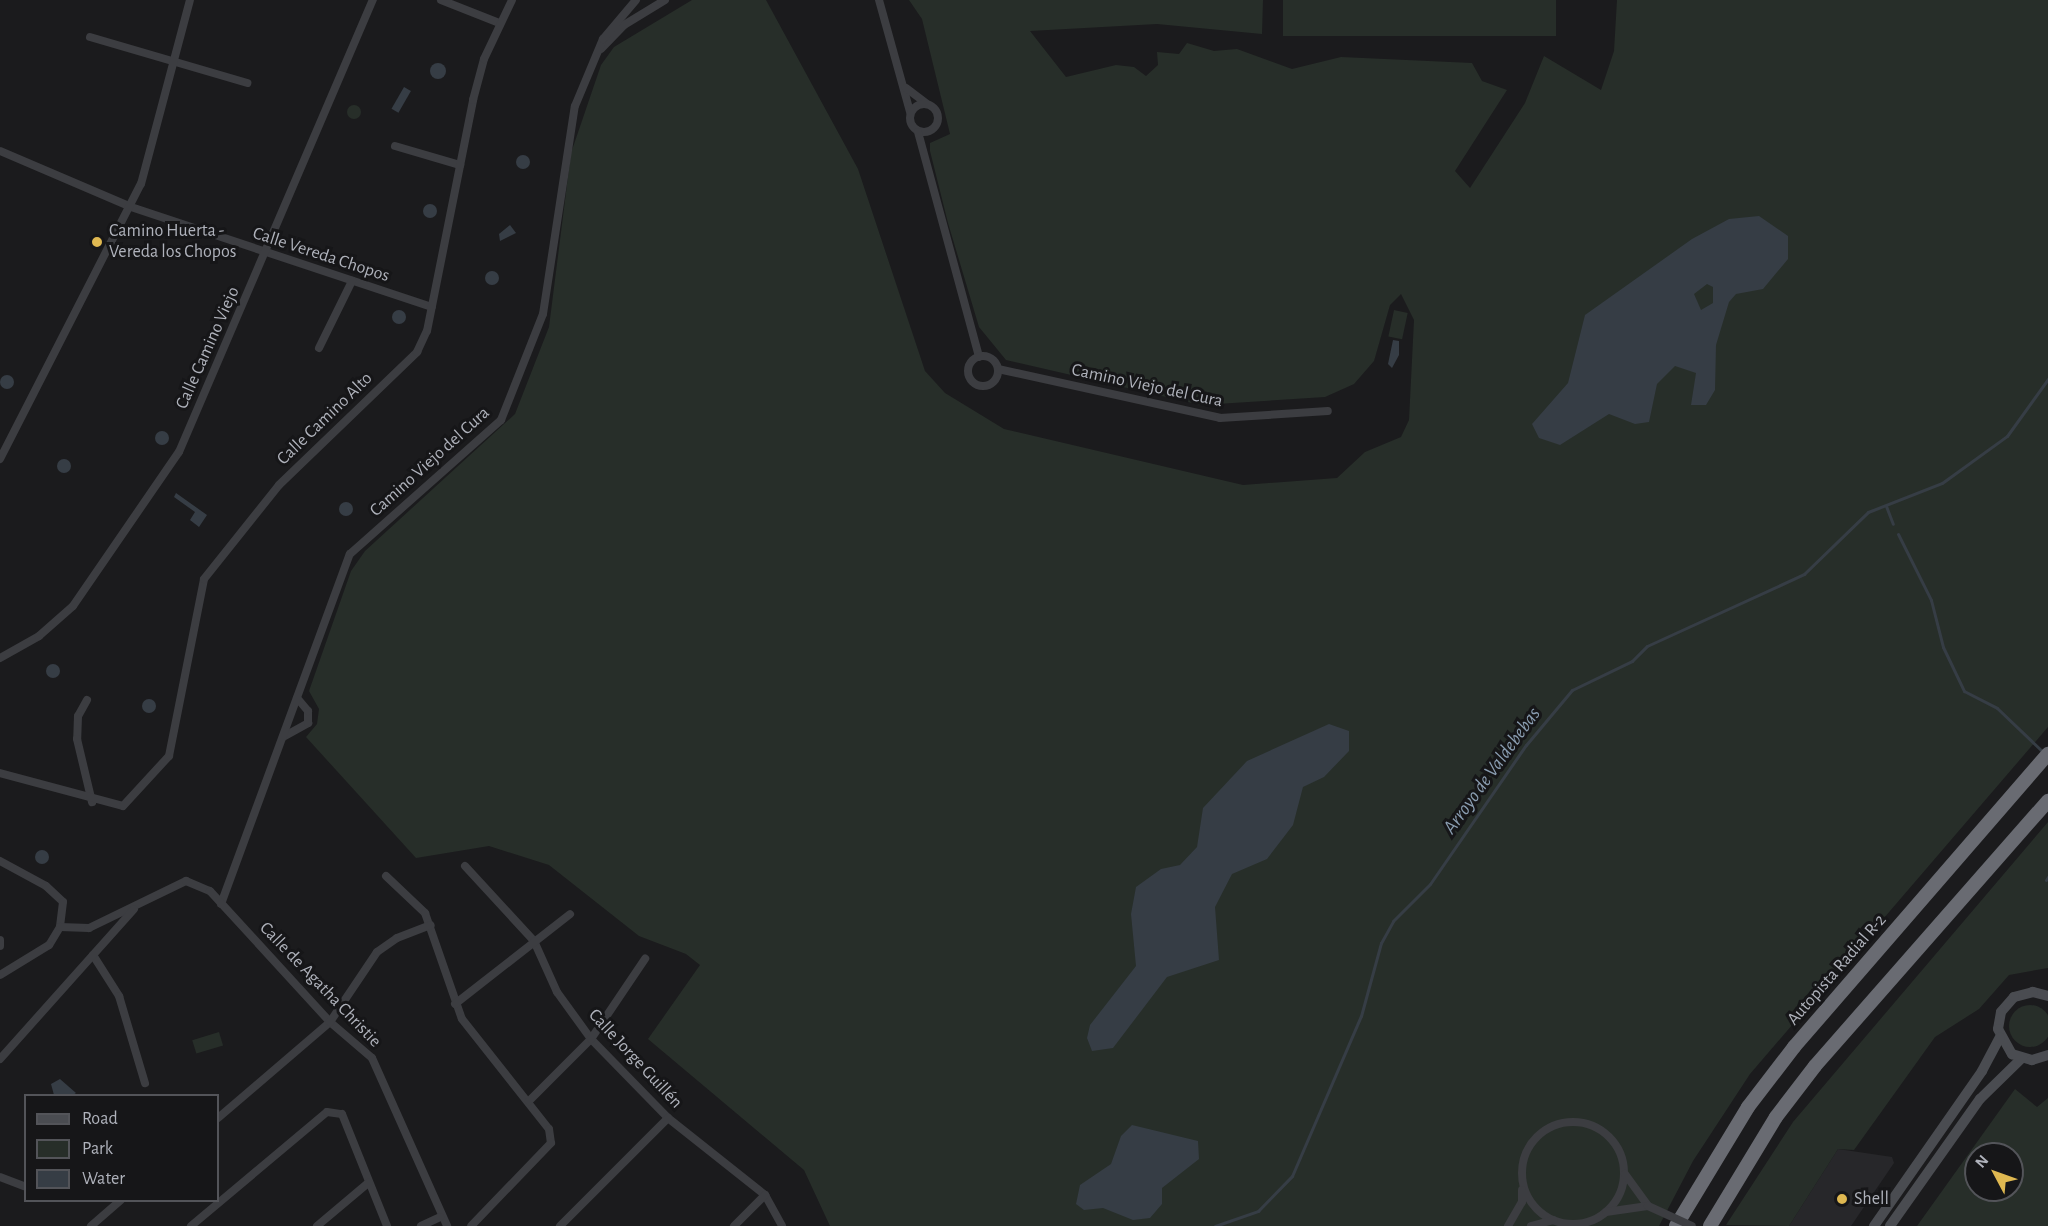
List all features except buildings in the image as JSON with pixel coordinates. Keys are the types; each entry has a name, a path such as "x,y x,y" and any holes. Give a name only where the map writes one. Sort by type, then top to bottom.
{"highway":[{"name":"Autopista Radial R-2","path":"1676,1226 1748,1107 1794,1047 2048,754"},
{"path":"1710,1226 1776,1117 1815,1066 2048,801"}],"street":[{"path":"0,459 131,207 149,161 170,63 190,0"},
{"name":"Calle Camino Viejo","path":"0,658 39,636 73,606 158,487 179,452 373,0"},
{"path":"441,0 499,23"},
{"name":"Calle Camino Alto","path":"0,773 92,802 123,806 169,756 204,579 279,485 417,352 432,307 473,100 499,23 512,0"},
{"name":"Camino Viejo del Cura","path":"221,904 350,554 501,420 543,314 563,161 593,60 603,39 636,0"},
{"name":"Camino Viejo del Cura","path":"593,60 624,25 666,0"},
{"path":"879,0 910,112 918,132 978,357"},
{"path":"90,37 170,63 247,83"},
{"path":"903,84 927,104 939,118 928,132 924,155"},
{"path":"910,112 927,104"},
{"path":"918,132 928,132"},
{"path":"395,146 460,165"},
{"name":"Calle Vereda Chopos","path":"0,151 131,207 432,307"},
{"path":"319,348 352,280"},
{"path":"978,357 991,358 998,369 987,385 972,381 968,367 978,357"},
{"name":"Camino Viejo del Cura","path":"998,369 1220,418 1328,411"},
{"path":"283,737 308,723 308,711 297,698"},
{"path":"87,700 78,716 76,739 92,802"},
{"path":"0,861 46,886 63,902 60,927 49,945 0,975"},
{"name":"Calle Jorge Guillén","path":"465,866 534,941 557,992 591,1039 668,1118 765,1195 782,1226"},
{"path":"386,876 426,913 454,1004 549,1129 551,1143 471,1226"},
{"name":"Calle de Agatha Christie","path":"60,927 89,928 186,881 198,883 221,904 330,1022 372,1058 386,1080 440,1217 447,1226"},
{"name":"Calle de Agatha Christie","path":"0,1059 137,906"},
{"path":"454,1004 570,914"},
{"path":"219,1117 330,1022 377,952 397,938 430,925"},
{"path":"0,940 0,946"},
{"path":"93,955 119,996 145,1083"},
{"path":"529,1101 591,1039 645,959"},
{"path":"1874,1226 1982,1071 2000,1037 1998,1020 2006,1004 2023,993 2046,994"},
{"path":"2000,1037 2022,1058"},
{"path":"1890,1226 1980,1099 2022,1058 2047,1057"},
{"path":"191,1226 327,1112 342,1114 387,1226"},
{"path":"560,1226 668,1118"},
{"path":"1508,1226 1522,1202 1522,1182 1528,1149 1553,1126 1569,1121 1602,1130 1614,1142 1625,1174 1648,1206 1692,1226"},
{"path":"1606,1212 1625,1174"},
{"path":"0,1177 24,1186"},
{"path":"1522,1182 1539,1211 1553,1220"},
{"path":"317,1226 368,1183"},
{"path":"734,1226 765,1195"},
{"path":"91,1226 119,1202"},
{"path":"1531,1226 1553,1220 1581,1224 1606,1212 1648,1206"},
{"path":"421,1226 440,1217"}],"shaded area":[{"path":"1838,1149 1892,1157 1894,1163 1851,1226 1789,1226"}],"green space":[{"path":"692,0 766,0 858,169 925,371 945,393 1004,429 1243,485 1337,478 1365,452 1401,437 1409,420 1414,320 1401,294 1390,305 1374,361 1354,384 1325,397 1201,405 1006,360 979,327 948,223 930,143 950,134 922,19 909,0 1263,0 1262,34 1157,24 1030,31 1066,77 1116,65 1134,67 1146,76 1158,65 1157,52 1179,54 1187,43 1214,51 1237,49 1292,69 1341,57 1472,63 1482,81 1507,90 1455,171 1470,188 1525,103 1544,56 1601,90 1614,51 1617,0 2048,0 2048,727 1750,1074 1693,1161 1659,1226 830,1226 804,1170 648,1039 700,965 686,954 639,936 549,865 489,846 416,858 306,737 317,724 319,709 309,691 351,571 365,551 515,414 549,327 571,153 601,65 614,47"},
{"path":"1283,0 1556,0 1556,36 1283,36"},
{"path":"354,105 359,107 361,112 359,117 354,119 349,117 347,112 349,107"},
{"path":"1394,310 1408,313 1402,339 1388,336"},
{"path":"2048,822 2048,968 2009,975 1979,1009 1935,1037 1854,1150 1838,1149 1789,1226 1726,1225 1793,1122"},
{"path":"2030,1005 2045,1011 2049,1018 2049,1034 2045,1041 2030,1047 2015,1041 2009,1026 2015,1011"},
{"path":"219,1032 223,1045 196,1054 192,1040"},
{"path":"2015,1089 2037,1107 2048,1098 2048,1226 1917,1226 1964,1160 1964,1202 2024,1202 2024,1142 1977,1142"}],"water":[{"path":"438,63 444,65 446,71 444,77 438,79 432,77 430,71 432,65"},
{"path":"404,87 411,91 398,113 392,109"},
{"path":"523,155 528,157 530,162 528,167 523,169 518,167 516,162 518,157"},
{"path":"427,204 433,204 437,211 433,218 427,218 423,214 423,208"},
{"path":"1759,216 1788,236 1788,259 1763,289 1736,294 1729,302 1716,345 1715,390 1706,405 1691,405 1696,373 1675,366 1657,384 1649,422 1635,424 1609,414 1560,445 1539,438 1532,424 1568,383 1585,315 1692,239 1729,219","holes":["1707,284 1713,287 1713,303 1701,310 1694,294"]},
{"path":"510,225 516,233 500,241 499,234"},
{"path":"492,271 497,273 499,278 497,283 492,285 487,283 485,278 487,273"},
{"path":"396,310 402,310 406,317 402,324 396,324 392,320 392,314"},
{"path":"1393,340 1399,341 1399,355 1392,368 1388,364"},
{"path":"7,375 12,377 14,382 12,387 7,389 2,387 0,382 2,377"},
{"path":"162,431 167,433 169,438 167,443 162,445 157,443 155,438 157,433"},
{"path":"64,459 69,461 71,466 69,471 64,473 59,471 57,466 59,461"},
{"path":"176,493 207,515 199,527 190,520 195,512 174,497"},
{"path":"346,502 351,504 353,509 351,514 346,516 341,514 339,509 341,504"},
{"path":"50,664 56,664 60,671 56,678 50,678 46,674 46,668"},
{"path":"149,699 154,701 156,706 154,711 149,713 144,711 142,706 144,701"},
{"path":"1329,724 1349,731 1349,751 1324,777 1303,787 1293,825 1267,859 1232,874 1215,907 1219,960 1167,977 1113,1048 1092,1051 1087,1038 1090,1025 1136,966 1131,914 1136,887 1161,869 1180,865 1197,847 1203,808 1247,761"},
{"path":"42,850 47,852 49,857 47,862 42,864 37,862 35,857 37,852"},
{"path":"60,1079 76,1093 54,1094 51,1084"},
{"path":"1132,1125 1198,1141 1199,1159 1162,1188 1162,1204 1150,1218 1133,1220 1103,1208 1084,1210 1076,1204 1080,1185 1111,1164 1121,1136"}],"waterway":[{"name":"Arroyo de Valdebebas","path":"1215,1226 1258,1211 1292,1176 1361,1016 1381,943 1393,921 1430,884 1526,745 1572,690 1632,661 1647,646 1804,574 1868,512 1942,483 2007,436 2048,379"},
{"path":"1886,506 1893,524"},
{"path":"1898,534 1931,600 1943,647 1964,691 1997,708 2043,752"}],"place":[{"name":"Camino Huerta - Vereda los Chopos","path":"97,242"},
{"name":"Shell","path":"1842,1199"}]}
